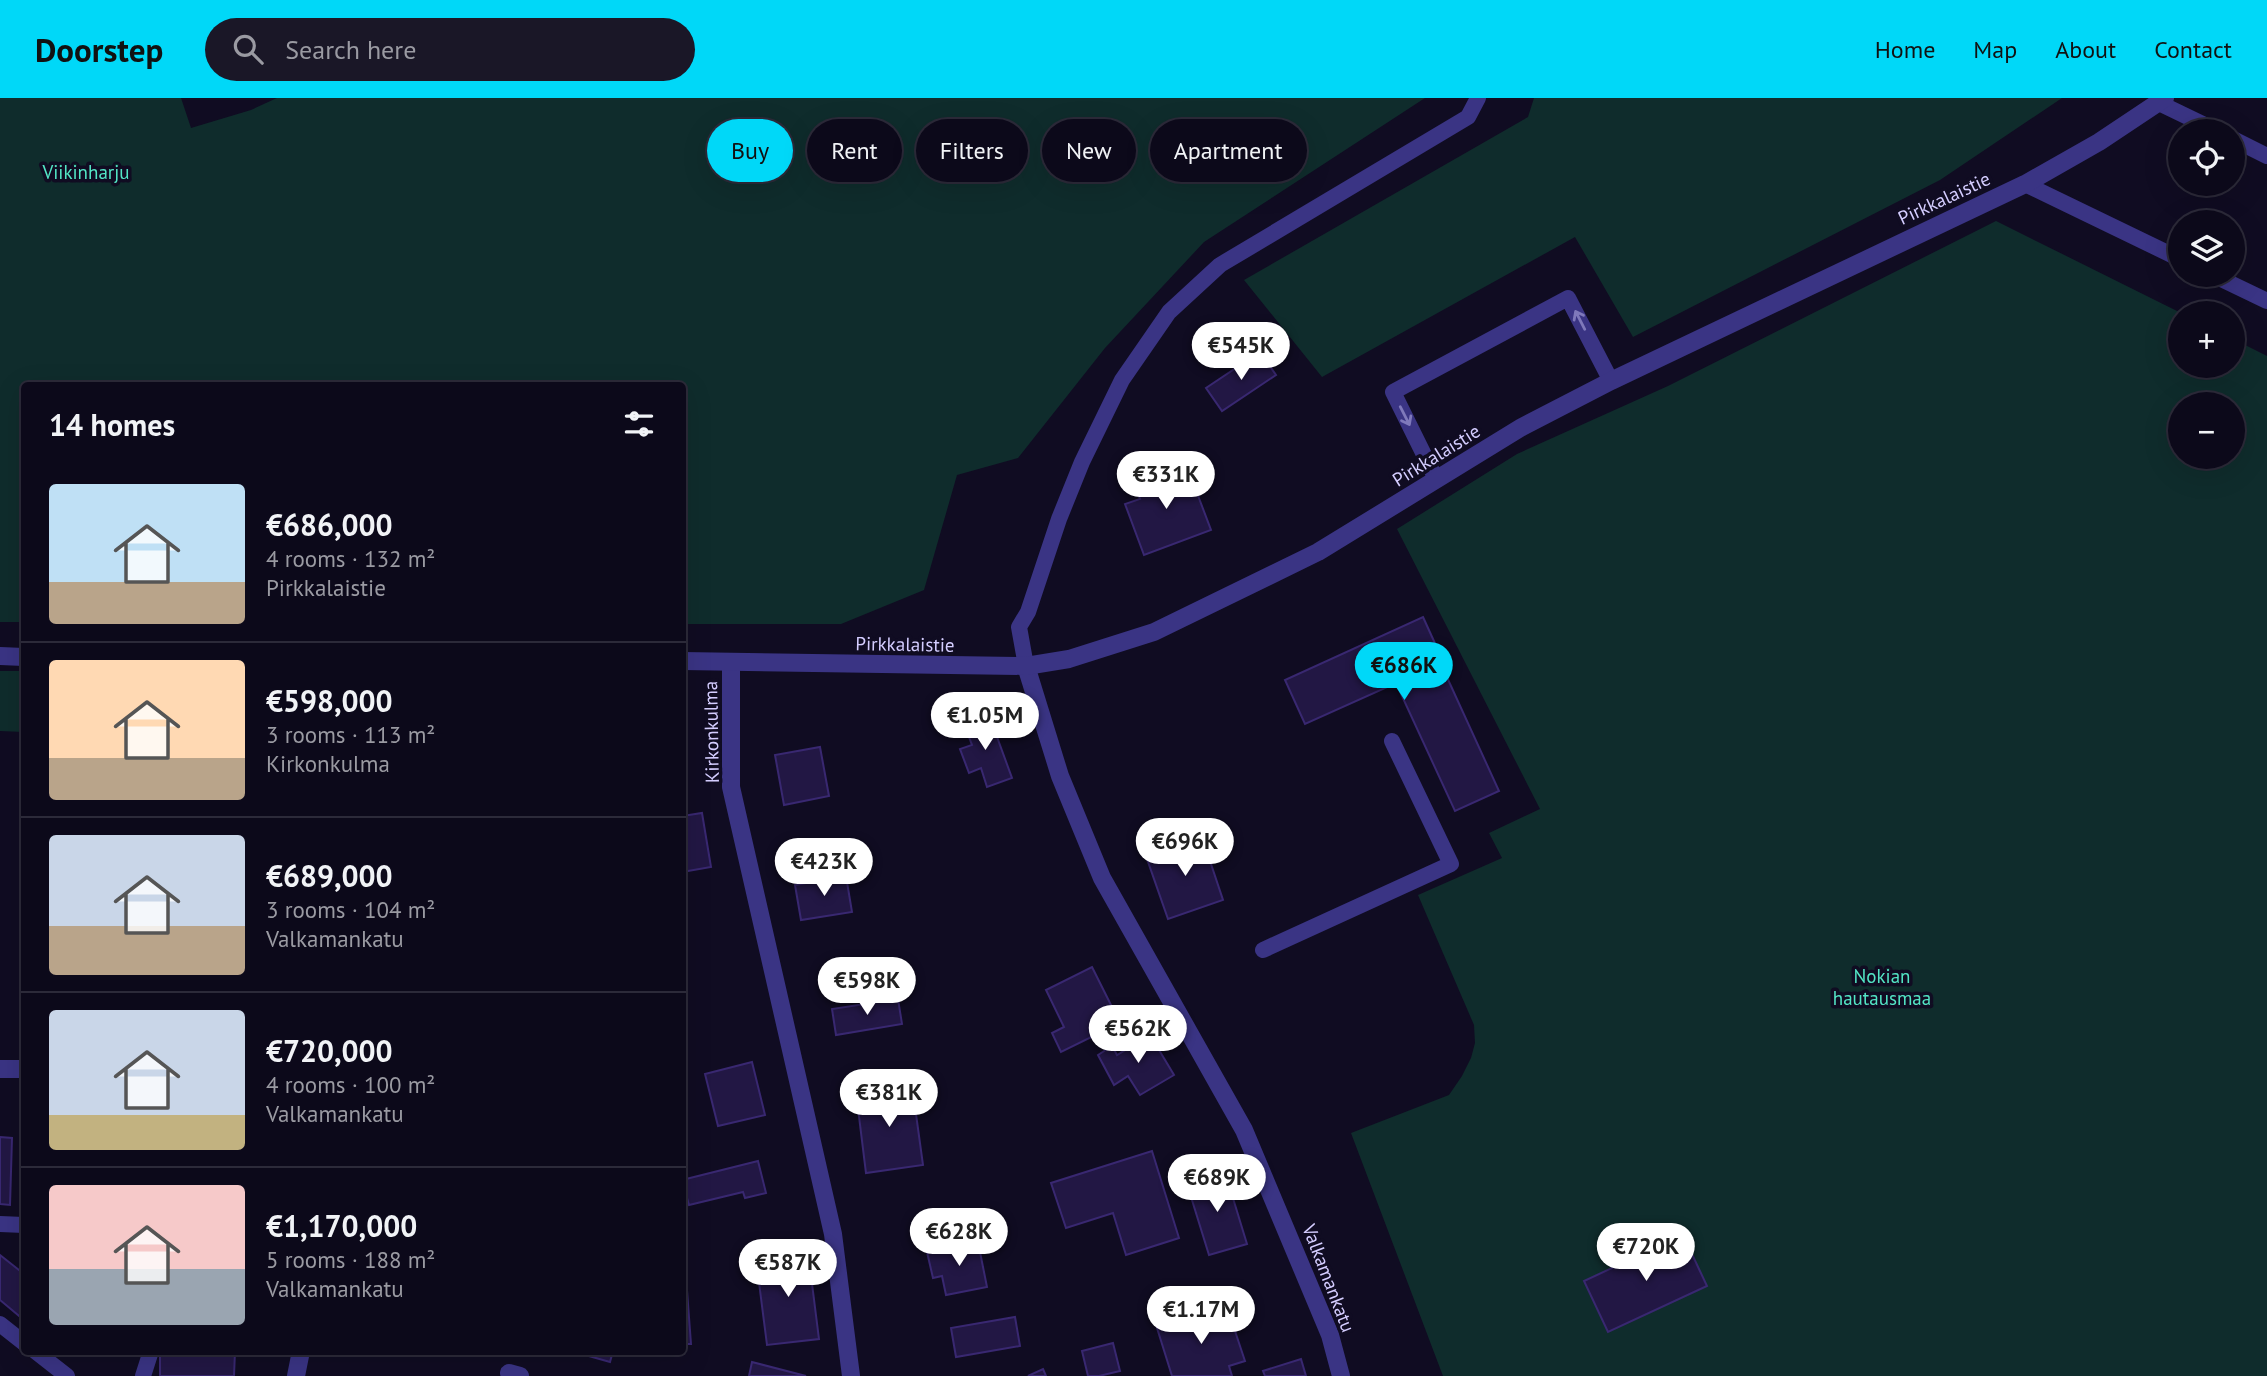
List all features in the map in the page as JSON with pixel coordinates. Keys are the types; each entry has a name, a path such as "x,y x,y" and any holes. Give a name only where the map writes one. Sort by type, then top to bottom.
{"street":[{"name":"Pirkkalaistie","path":"686,661 1026,666 1069,659 1154,632 1318,552 1522,427 1611,381 2025,184 2099,142 2162,100"},
{"path":"0,656 21,657"},
{"name":"Kirkonkulma","path":"730,663 732,787 833,1234 851,1376"},
{"name":"Valkamankatu","path":"1026,666 1060,776 1102,878 1244,1130 1330,1335 1341,1376"},
{"path":"0,1069 21,1069"},
{"path":"296,1376 300,1355"}],"lane":[{"path":"1026,666 1018,627 1028,612 1059,519 1082,462 1122,380 1169,312 1220,265 1468,117 1478,98"},
{"path":"2162,100 2196,119"},
{"path":"2245,145 2267,156"},
{"path":"2025,184 2168,253"},
{"path":"2238,287 2267,301"},
{"path":"1436,479 1393,392 1568,298 1611,381"},
{"path":"1263,950 1451,864 1392,741"},
{"path":"0,1224 21,1225"},
{"path":"0,1324 21,1341"},
{"path":"40,1355 67,1376"},
{"path":"143,1376 150,1355"}],"green space":[{"name":"Viikinharju","path":"0,98 181,98 191,128 251,110 277,98 1425,98 1307,175 1307,119 1150,119 1150,182 1296,182 1204,242 1105,348 1018,458 957,475 924,590 841,624 686,624 686,382 21,382 21,622 0,622"},
{"path":"1534,98 2062,98 1940,180 1633,337 1575,237 1322,377 1244,280 1528,117"},
{"name":"Nokian hautausmaa","path":"1996,221 2168,307 2168,378 2245,378 2245,345 2267,356 2267,1376 1443,1376 1351,1133 1449,1095 1462,1076 1475,1043 1474,1025 1418,895 1502,858 1489,833 1540,809 1397,529 1517,454 1668,386"},
{"path":"0,671 21,671 21,732 0,731"}],"building":[{"path":"1260,352 1276,375 1222,411 1206,388"},
{"path":"1165,467 1172,484 1191,477 1211,530 1144,555 1125,504 1140,499 1132,479"},
{"path":"1423,617 1443,661 1440,662 1499,791 1455,811 1396,683 1305,724 1285,680"},
{"path":"989,715 1012,778 987,787 981,768 969,773 960,749 972,745 964,724"},
{"path":"820,747 829,796 784,805 775,755"},
{"path":"702,813 711,867 686,871 686,815"},
{"path":"1202,837 1223,900 1168,919 1146,856"},
{"path":"846,876 852,912 801,920 795,885"},
{"path":"1092,967 1120,1023 1061,1052 1052,1033 1064,1027 1046,990"},
{"path":"898,999 902,1024 836,1035 832,1009"},
{"path":"1150,1035 1174,1075 1140,1095 1128,1076 1114,1085 1098,1055 1112,1046 1117,1055"},
{"path":"752,1062 765,1115 718,1126 705,1074"},
{"path":"912,1085 923,1165 866,1173 856,1092"},
{"path":"0,1137 12,1138 10,1205 0,1204"},
{"path":"1152,1151 1179,1238 1126,1255 1113,1213 1066,1228 1051,1183"},
{"path":"758,1161 766,1193 745,1198 743,1192 689,1205 686,1179"},
{"path":"1225,1172 1247,1244 1209,1255 1187,1184"},
{"path":"1683,1235 1707,1286 1608,1332 1584,1281"},
{"path":"978,1242 987,1287 946,1295 942,1276 933,1278 927,1252"},
{"path":"808,1252 819,1339 767,1345 756,1259"},
{"path":"0,1255 21,1272 21,1318 0,1300"},
{"path":"686,1277 691,1344 686,1344"},
{"path":"1229,1313 1245,1361 1229,1366 1232,1376 1172,1376 1157,1328 1203,1314 1205,1320"},
{"path":"1015,1317 1020,1346 956,1357 951,1328"},
{"path":"1113,1343 1120,1371 1088,1376 1082,1351"},
{"path":"160,1355 235,1355 234,1376 160,1376"},
{"path":"585,1355 612,1355 610,1362"},
{"path":"1301,1359 1306,1376 1265,1376 1263,1371"},
{"path":"752,1362 806,1376 749,1376"},
{"path":"1043,1369 1046,1376 1028,1376"}]}
